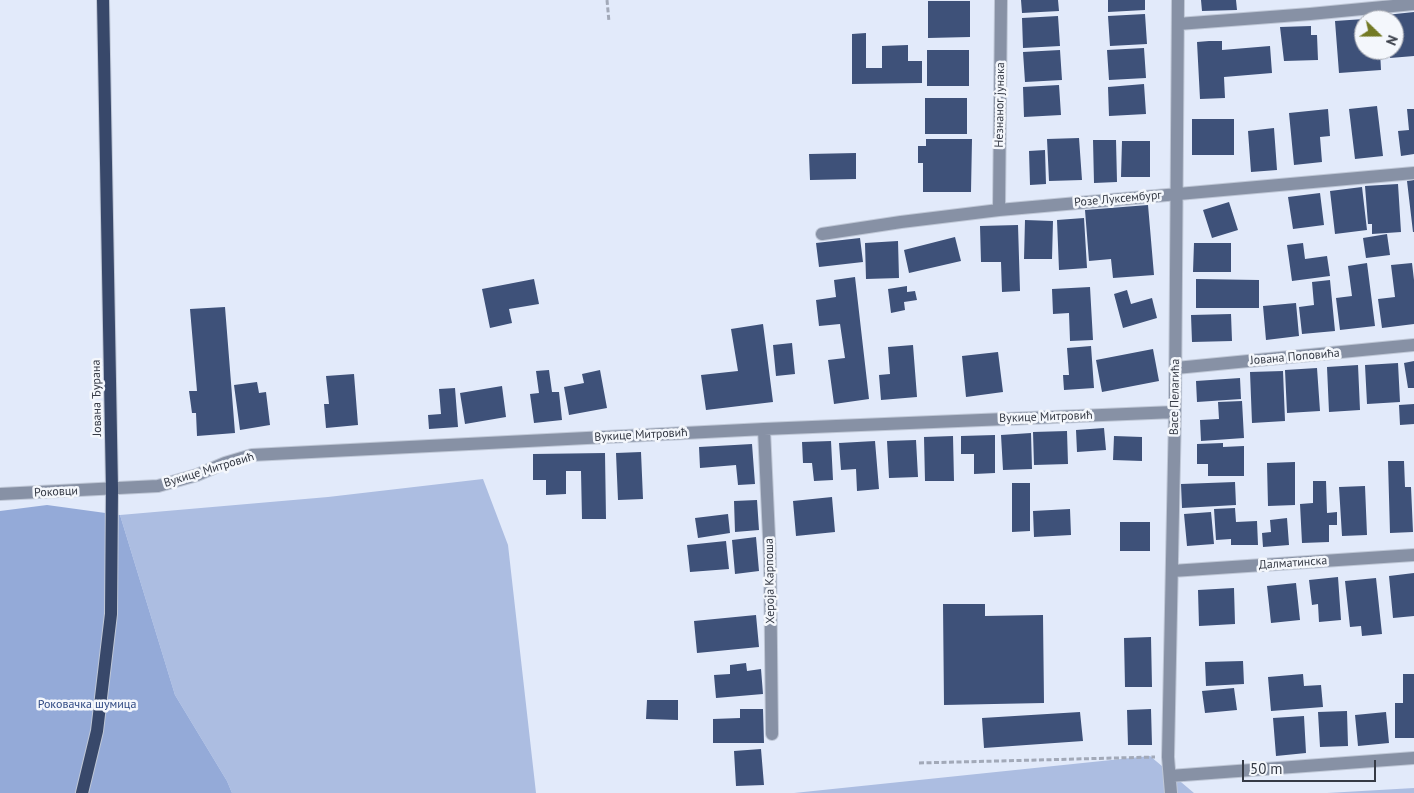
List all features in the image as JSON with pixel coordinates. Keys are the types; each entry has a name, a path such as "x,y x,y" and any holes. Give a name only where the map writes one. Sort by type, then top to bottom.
{"main road":[{"name":"Јована Ђурана","path":"82,793 97,731 111,614 112,489 103,0"}],"street":[{"name":"Незнаног јунака","path":"999,210 1001,0"},
{"name":"Васе Пелагића","path":"1171,793 1168,757 1176,368 1178,0"},
{"path":"1178,24 1414,4"},
{"name":"Розе Луксембург","path":"822,234 999,210 1414,173"},
{"name":"Јована Поповића","path":"1176,368 1414,345"},
{"name":"Вукице Митровић","path":"112,489 158,486 197,475 225,463 252,456 764,429 1175,412"},
{"name":"Хероја Карпоша","path":"764,429 770,559 772,734"},
{"name":"Роковци","path":"0,494 112,489"},
{"name":"Далматинска","path":"1172,570 1414,555"},
{"path":"1170,776 1414,758"}],"path":[{"path":"607,0 609,22"},
{"path":"918,763 1168,757"}],"shaded area":[{"path":"483,479 508,545 536,793 232,793 227,781 175,695 120,515 328,497"},
{"path":"1150,756 1194,793 794,793"},
{"path":"1414,788 1414,793 1327,793"}],"green space":[{"name":"Роковачка шумица","path":"47,505 120,515 175,695 227,781 232,793 0,793 0,511"}],"building":[{"path":"1021,0 1058,0 1059,11 1022,13"},
{"path":"1108,0 1145,0 1145,10 1108,12"},
{"path":"1201,0 1236,0 1237,10 1202,11"},
{"path":"928,1 970,1 970,37 928,38"},
{"path":"1414,12 1414,56 1404,57 1404,13"},
{"path":"1145,14 1147,44 1110,46 1108,16"},
{"path":"1058,16 1060,46 1023,48 1022,18"},
{"path":"1354,20 1354,60 1380,60 1381,70 1339,73 1335,21"},
{"path":"1311,26 1311,35 1317,35 1318,60 1284,61 1280,27"},
{"path":"866,33 866,68 882,68 882,46 908,45 908,61 922,61 922,83 852,84 852,34"},
{"path":"1222,41 1222,50 1270,46 1272,73 1224,77 1225,98 1200,99 1197,42"},
{"path":"1144,48 1146,78 1109,80 1107,50"},
{"path":"927,50 969,50 969,86 927,86"},
{"path":"1060,50 1062,80 1025,82 1023,52"},
{"path":"1144,84 1146,114 1109,116 1108,87"},
{"path":"1059,85 1061,115 1024,117 1023,87"},
{"path":"925,98 967,98 967,134 925,134"},
{"path":"1377,106 1383,156 1355,159 1349,109"},
{"path":"1328,109 1330,136 1320,137 1322,162 1294,165 1289,113"},
{"path":"1407,109 1414,109 1414,154 1401,156 1398,131 1409,130"},
{"path":"1192,119 1234,119 1234,155 1192,155"},
{"path":"1274,128 1277,170 1251,172 1248,131"},
{"path":"1079,138 1082,180 1049,181 1047,139"},
{"path":"926,139 972,139 971,192 923,192 923,163 918,163 918,146 926,146"},
{"path":"1093,140 1116,140 1117,182 1094,183"},
{"path":"1122,141 1150,141 1150,177 1121,177"},
{"path":"1045,150 1046,184 1030,185 1029,151"},
{"path":"856,153 856,179 810,180 809,154"},
{"path":"1414,180 1414,232 1413,232 1407,181"},
{"path":"1398,184 1401,232 1372,234 1372,224 1368,224 1365,186"},
{"path":"1362,187 1367,230 1335,234 1330,191"},
{"path":"1320,193 1324,225 1293,229 1288,197"},
{"path":"1229,202 1238,230 1212,238 1203,210"},
{"path":"1148,205 1154,275 1113,278 1111,259 1089,261 1085,210"},
{"path":"1084,218 1087,268 1059,270 1057,220"},
{"path":"1025,220 1053,221 1052,259 1024,259"},
{"path":"1018,225 1020,291 1002,292 1001,262 981,262 980,226"},
{"path":"1387,234 1390,255 1366,258 1363,238"},
{"path":"955,237 961,261 909,273 904,250"},
{"path":"860,238 863,262 819,267 816,243"},
{"path":"898,241 899,278 866,279 865,243"},
{"path":"1194,243 1231,243 1231,272 1193,272"},
{"path":"1303,243 1305,259 1327,256 1330,276 1292,281 1287,245"},
{"path":"1367,263 1375,326 1340,330 1336,298 1352,296 1348,266"},
{"path":"1412,263 1414,324 1382,328 1378,299 1395,297 1391,265"},
{"path":"855,277 869,399 834,404 828,360 845,358 840,324 819,326 816,300 836,297 834,280"},
{"path":"534,279 539,304 509,309 512,323 490,328 482,289"},
{"path":"1196,279 1259,280 1259,308 1196,308"},
{"path":"1330,280 1335,331 1302,334 1299,307 1314,305 1312,282"},
{"path":"907,286 907,292 915,291 917,300 904,302 905,310 891,313 888,289"},
{"path":"1090,287 1093,340 1070,341 1069,313 1053,314 1052,289"},
{"path":"1127,290 1131,304 1152,298 1157,318 1123,328 1114,294"},
{"path":"1296,303 1299,336 1266,340 1263,306"},
{"path":"225,307 235,433 197,436 196,413 192,413 189,391 197,391 190,309"},
{"path":"1231,314 1232,341 1192,342 1191,315"},
{"path":"763,324 773,402 706,410 701,375 738,371 731,329"},
{"path":"792,343 795,374 776,376 773,345"},
{"path":"913,345 917,397 881,400 879,375 890,374 888,347"},
{"path":"1091,346 1094,388 1064,390 1063,375 1069,375 1067,348"},
{"path":"1153,349 1159,381 1102,392 1096,360"},
{"path":"998,352 1003,392 966,397 962,356"},
{"path":"1414,361 1414,388 1408,388 1404,363"},
{"path":"1398,363 1400,402 1367,404 1365,365"},
{"path":"1358,365 1360,410 1329,412 1327,367"},
{"path":"1317,368 1320,411 1287,413 1285,370"},
{"path":"549,370 552,392 559,392 562,420 534,423 530,394 539,393 536,371"},
{"path":"600,370 607,408 569,415 564,387 584,383 582,374"},
{"path":"1283,371 1285,421 1252,423 1250,372"},
{"path":"354,374 358,425 326,428 324,404 329,404 326,376"},
{"path":"1240,378 1241,399 1197,402 1196,381"},
{"path":"257,382 259,393 266,392 270,425 240,430 234,385"},
{"path":"502,386 506,417 465,424 460,393"},
{"path":"455,388 458,427 429,429 428,415 441,414 439,389"},
{"path":"1242,401 1244,438 1201,441 1200,420 1219,419 1218,402"},
{"path":"1414,404 1414,424 1400,425 1399,405"},
{"path":"1104,428 1106,450 1077,452 1076,430"},
{"path":"1067,431 1068,464 1034,465 1033,432"},
{"path":"1031,433 1032,469 1003,470 1001,435"},
{"path":"995,435 995,473 974,474 974,454 961,454 961,436"},
{"path":"953,436 954,481 925,481 924,437"},
{"path":"1114,436 1142,437 1142,461 1113,460"},
{"path":"916,440 918,477 889,478 887,441"},
{"path":"831,441 833,480 814,481 812,463 803,463 802,442"},
{"path":"875,441 879,489 857,491 856,469 841,470 839,443"},
{"path":"1223,443 1223,447 1244,446 1244,476 1208,476 1208,464 1197,464 1197,444"},
{"path":"752,444 755,484 738,485 736,465 700,468 699,447"},
{"path":"641,452 643,499 618,500 616,453"},
{"path":"605,453 606,519 582,519 581,471 566,471 566,494 546,495 546,480 533,480 533,454"},
{"path":"1388,461 1404,461 1405,487 1411,487 1413,532 1390,533"},
{"path":"1295,462 1295,505 1268,506 1267,463"},
{"path":"1313,481 1326,481 1327,513 1337,512 1337,525 1329,525 1329,542 1302,543 1300,504 1313,503"},
{"path":"1235,482 1236,505 1182,508 1181,484"},
{"path":"1012,483 1030,483 1030,531 1012,532"},
{"path":"1365,486 1367,535 1342,536 1339,487"},
{"path":"832,497 835,532 796,536 793,501"},
{"path":"757,500 759,530 735,532 734,501"},
{"path":"1235,508 1236,522 1257,521 1258,545 1231,545 1231,539 1216,540 1214,509"},
{"path":"1070,509 1071,535 1034,537 1033,511"},
{"path":"1211,512 1214,544 1187,546 1184,514"},
{"path":"728,514 730,533 698,538 695,518"},
{"path":"1287,518 1289,545 1263,547 1262,533 1271,532 1270,520"},
{"path":"1120,522 1150,522 1150,551 1120,551"},
{"path":"756,537 759,571 735,574 732,540"},
{"path":"726,541 729,569 690,572 687,545"},
{"path":"1414,573 1414,616 1393,618 1389,576"},
{"path":"1338,577 1341,620 1319,622 1318,604 1312,605 1309,580"},
{"path":"1376,578 1382,634 1362,636 1361,626 1350,627 1345,581"},
{"path":"1296,583 1300,620 1271,623 1267,586"},
{"path":"1234,588 1235,624 1199,626 1198,590"},
{"path":"943,604 985,604 985,616 1043,615 1044,703 944,705"},
{"path":"756,615 759,647 697,653 694,621"},
{"path":"1151,637 1152,687 1125,687 1124,638"},
{"path":"1243,661 1244,684 1206,686 1205,662"},
{"path":"746,663 747,671 761,669 763,694 716,698 714,675 730,674 730,665"},
{"path":"1303,674 1304,686 1321,685 1323,707 1271,711 1268,677"},
{"path":"1403,674 1414,674 1414,738 1395,738 1395,703 1403,703"},
{"path":"1234,688 1237,710 1205,713 1202,691"},
{"path":"647,700 678,700 678,720 646,719"},
{"path":"740,709 763,709 764,743 713,743 713,719 740,718"},
{"path":"1151,709 1152,745 1128,745 1127,710"},
{"path":"1347,711 1348,746 1320,747 1318,712"},
{"path":"1080,712 1083,741 984,748 982,718"},
{"path":"1386,712 1389,743 1358,746 1355,715"},
{"path":"1304,716 1306,753 1276,756 1273,718"},
{"path":"761,749 764,785 736,786 734,751"}]}
